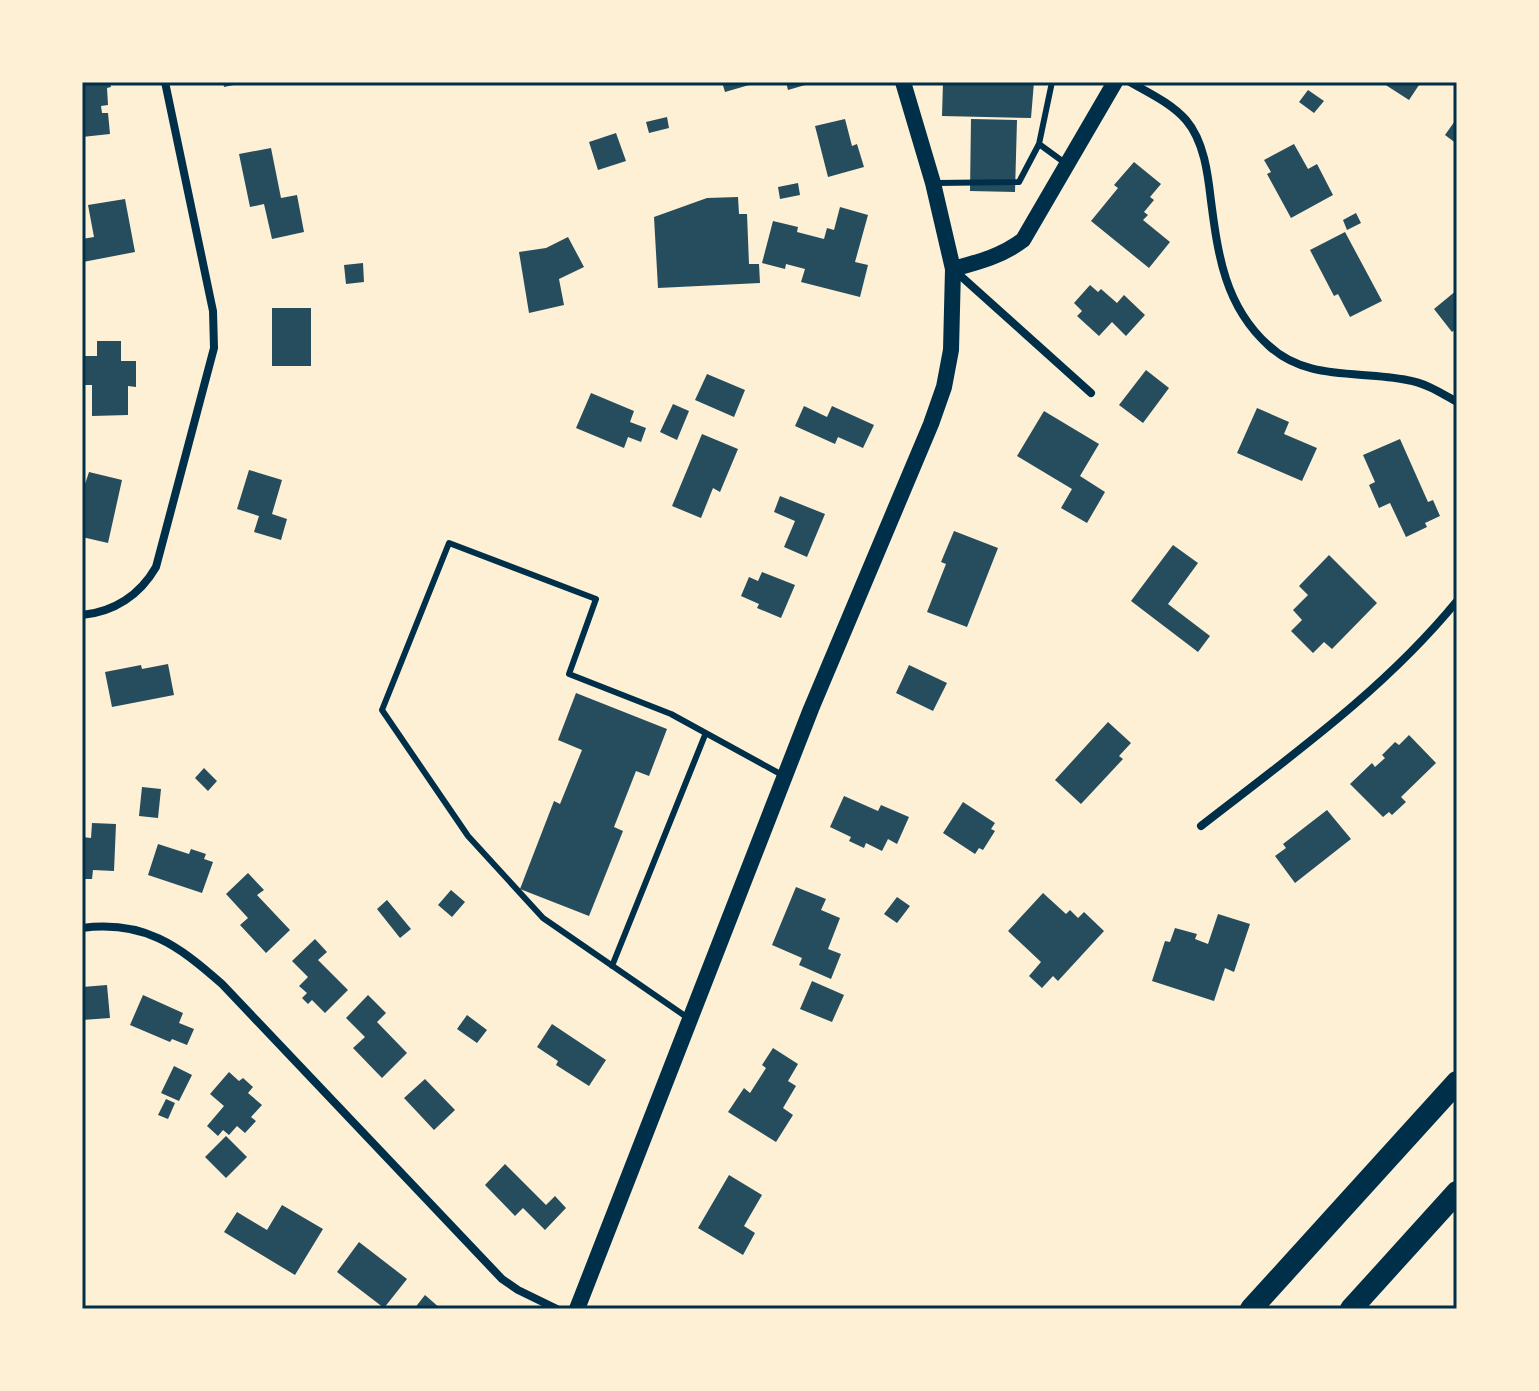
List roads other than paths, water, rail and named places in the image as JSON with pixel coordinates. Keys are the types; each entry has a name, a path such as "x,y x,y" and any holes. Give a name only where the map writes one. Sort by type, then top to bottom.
{"highway":[{"path":"1251,1309 1457,1082"},
{"path":"1351,1309 1457,1192"}],"main road":[{"path":"577,1309 784,776 944,387 953,330 953,269 933,183 903,82"},
{"path":"953,269 992,259 1023,240 1115,82"}],"street":[{"path":"82,615 105,611 122,602 138,591 156,567 214,348 213,311 165,82"},
{"path":"1130,82 1179,113 1195,134 1208,171 1224,278 1248,325 1270,347 1296,364 1325,373 1407,380 1423,384 1457,402"},
{"path":"953,269 1091,393"},
{"path":"1201,826 1365,698 1410,655 1457,601"},
{"path":"82,928 112,926 143,931 167,941 196,961 222,984 502,1279 526,1295 557,1309"}],"lane":[{"path":"933,183 1019,182 1039,144 1052,82"},
{"path":"1039,144 1068,166"},
{"path":"689,1019 543,918 468,836 382,710 449,543 596,599 569,674 671,714 784,776"},
{"path":"612,966 705,735"}]}
